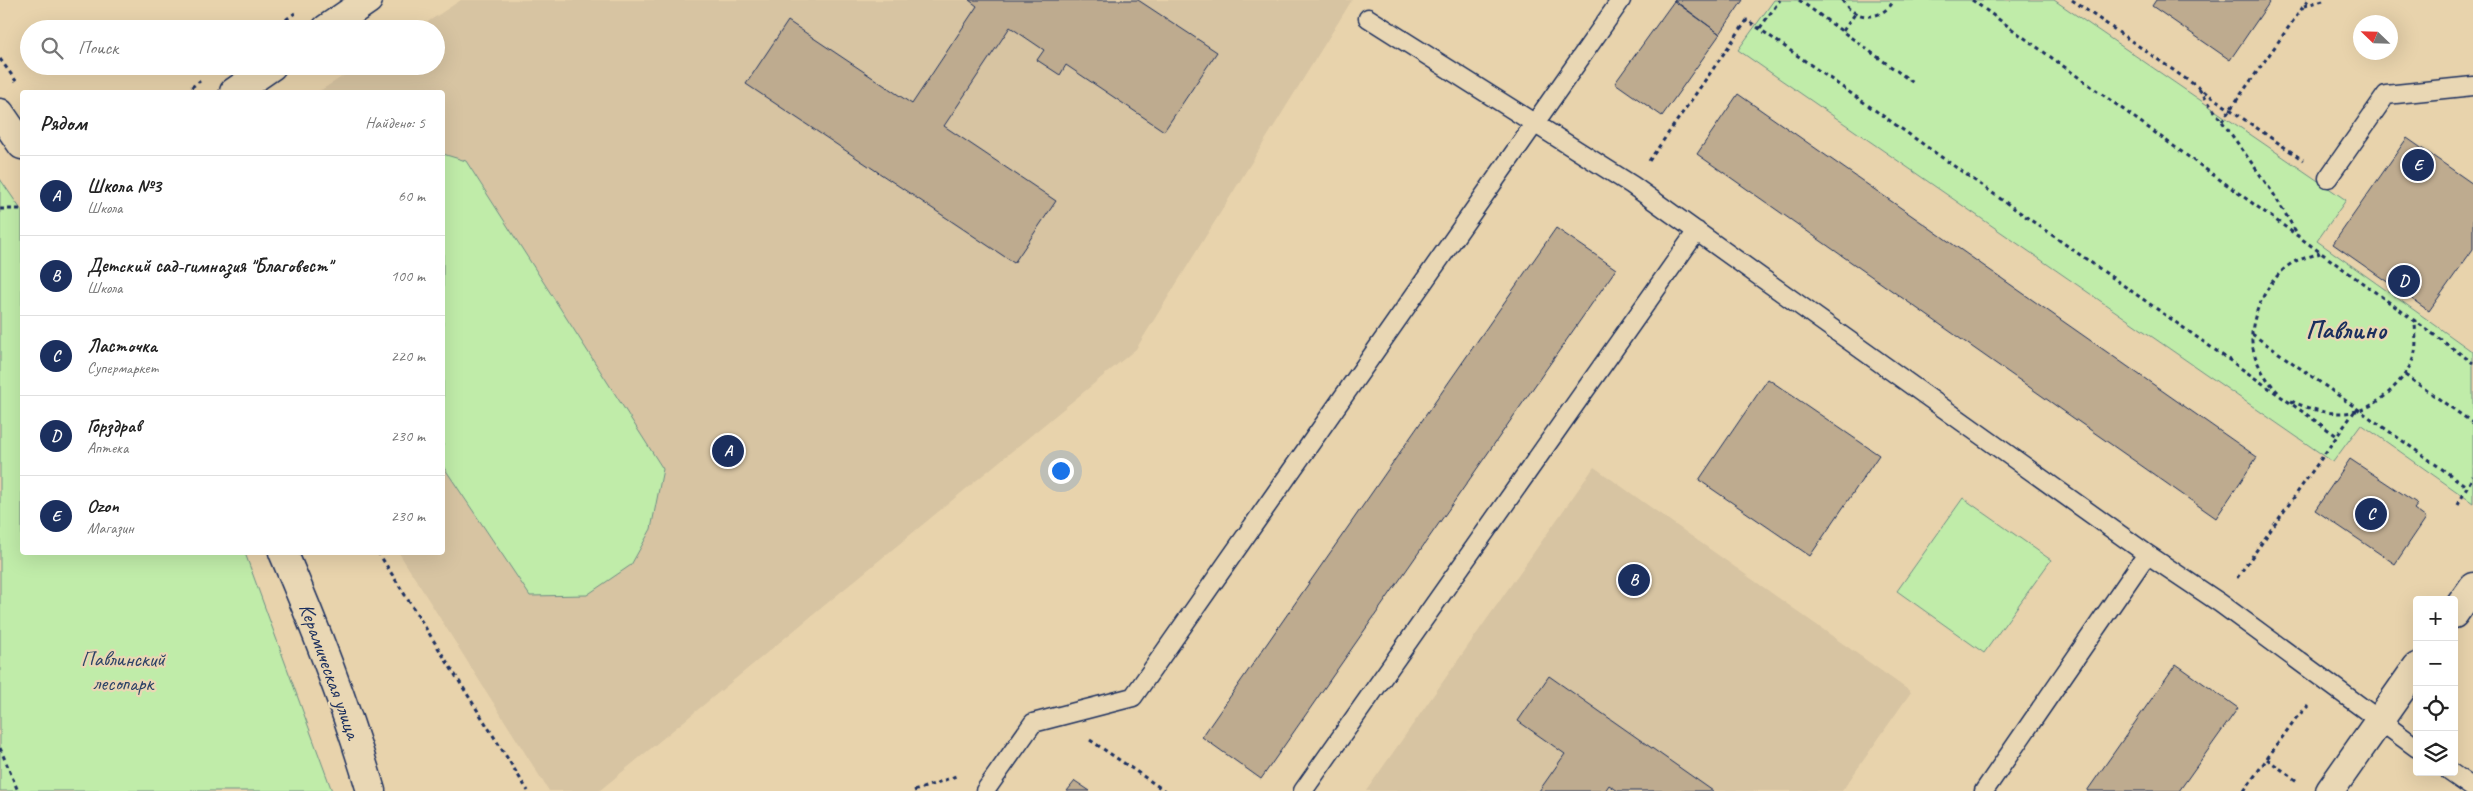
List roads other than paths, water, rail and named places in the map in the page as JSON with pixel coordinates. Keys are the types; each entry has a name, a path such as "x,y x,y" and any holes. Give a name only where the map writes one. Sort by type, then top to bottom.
{"street":[{"path":"339,20 368,0"},
{"path":"237,90 259,75"},
{"path":"0,113 20,142"},
{"name":"Керамическая улица","path":"284,555 314,622 347,712 371,791"},
{"path":"2458,608 2473,587"},
{"path":"2317,788 2379,721 2413,673"}],"lane":[{"path":"985,791 1033,723 1133,698 1620,0"},
{"path":"1368,18 1632,185 2147,554 2220,603 2413,745"},
{"path":"2328,178 2386,95 2473,86"},
{"path":"1303,791 1697,231"},
{"path":"1984,791 2147,554"},
{"path":"2456,776 2473,788"}],"place":[{"name":"Ozon","path":"2418,165"},
{"name":"Горздрав","path":"2404,281"},
{"name":"Школа №3","path":"728,451"},
{"name":"Ласточка","path":"2371,514"},
{"name":"Детский сад-гимназия \"Благовест\"","path":"1634,580"}],"district":[{"name":"Павлино","path":"2346,329"}],"park label":[{"name":"Павлинский лесопарк","path":"123,671"}]}
